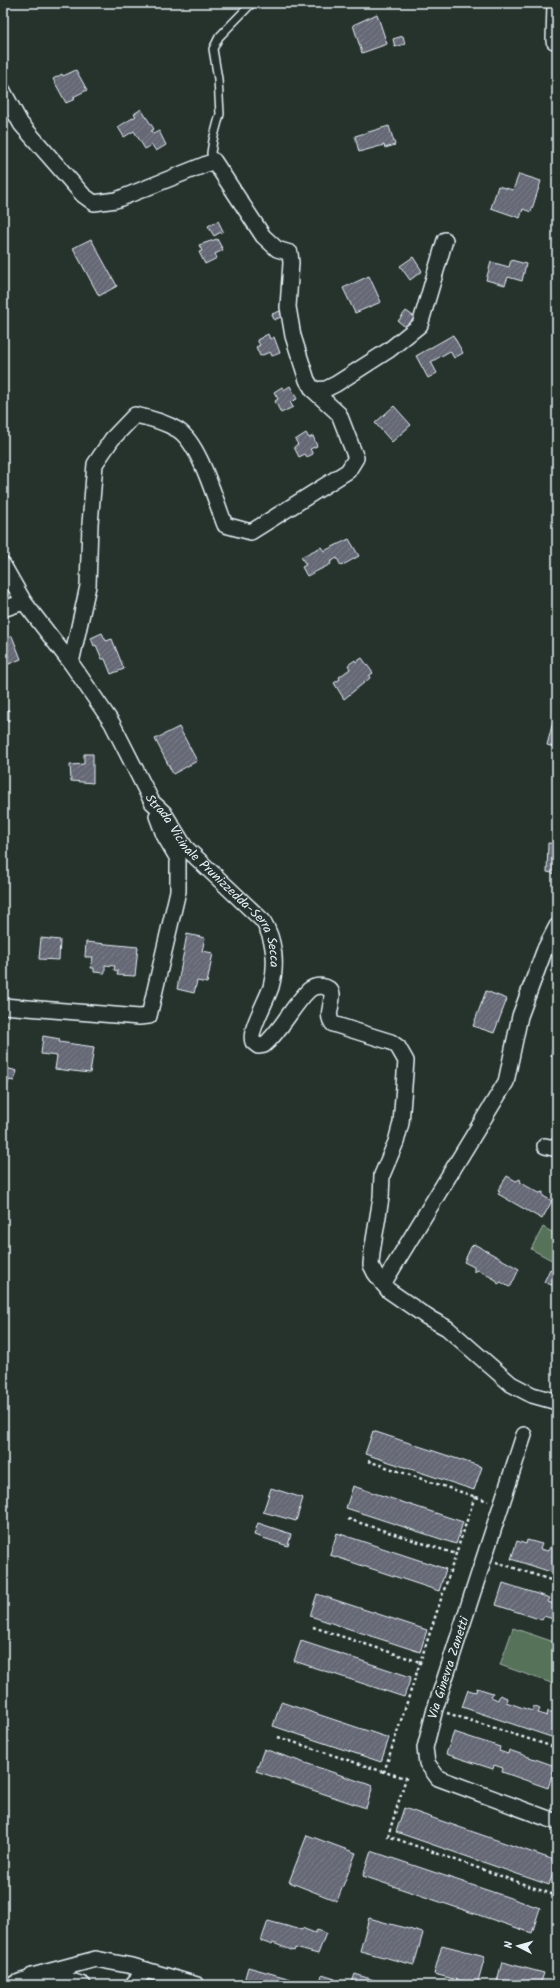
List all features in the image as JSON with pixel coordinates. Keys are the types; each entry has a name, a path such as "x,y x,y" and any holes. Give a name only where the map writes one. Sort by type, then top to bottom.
{"street":[{"path":"554,42 555,3"},
{"path":"3,91 21,124 83,195 94,203 116,200 214,161 263,236 277,249 290,253 291,263 288,307 293,336 307,380 313,390 339,414 356,458 348,471 251,532 225,525 198,453 179,431 159,420 135,415 112,439 95,464 90,524 88,586 71,663"},
{"path":"313,390 326,389 336,384 389,350 420,325 445,240"},
{"name":"Strada Vicinale Prunizzedda-Serra Secca","path":"3,565 24,602 71,663 112,723 152,802 164,813 185,847 263,921 270,932 274,952 271,987 252,1034 253,1042 258,1046 264,1045 310,990 323,986 329,988 332,994 328,1014 329,1020 333,1024 391,1042 403,1054 407,1070 401,1123 396,1142 382,1175 381,1198 372,1252 371,1265 383,1284 388,1290 426,1317 447,1328 511,1384 532,1395 557,1402"},
{"path":"3,609 24,602"},
{"path":"3,1006 138,1017 150,1016 178,891 178,859 164,835 152,802"},
{"path":"383,1284 506,1082 520,1016 546,949 557,926"},
{"name":"Via Ginevra Zanetti","path":"524,1435 424,1748 427,1763 438,1778 557,1822"},
{"path":"12,1985 32,1976 96,1959 146,1970 197,1985"},
{"path":"132,1985 146,1970"},
{"path":"32,1976 56,1976 83,1985"}],"lane":[{"path":"214,161 211,153 220,114 218,79 213,48 219,37 252,3"}],"path":[{"path":"368,1461 502,1505"},
{"path":"384,1772 475,1496"},
{"path":"348,1519 456,1554"},
{"path":"485,1558 557,1582"},
{"path":"314,1627 420,1662"},
{"path":"435,1710 557,1748"},
{"path":"278,1737 406,1778 388,1836 557,1896"}],"green space":[{"path":"543,1227 557,1235 557,1263 531,1249"},
{"path":"513,1628 557,1643 557,1685 500,1665"}],"building":[{"path":"377,14 387,44 362,53 353,25"},
{"path":"403,36 405,44 395,47 393,39"},
{"path":"76,70 87,90 73,97 75,99 66,103 53,79 62,74 63,76"},
{"path":"141,109 154,129 151,131 153,134 159,131 166,145 156,151 152,145 145,149 134,131 124,137 118,127 136,116 134,114"},
{"path":"389,126 395,145 385,148 384,145 359,152 355,136"},
{"path":"519,174 541,181 531,212 523,209 520,218 491,208 498,186 513,190"},
{"path":"218,221 223,231 214,236 208,226"},
{"path":"91,239 117,286 99,296 73,248"},
{"path":"217,239 223,250 215,254 217,258 205,264 199,252 202,251 199,245"},
{"path":"413,257 422,271 410,280 400,266"},
{"path":"511,260 526,264 522,281 508,277 505,285 486,280 491,262 509,267"},
{"path":"369,276 381,302 355,313 343,288"},
{"path":"283,310 281,317 274,320 272,314"},
{"path":"406,311 416,318 408,329 398,321"},
{"path":"268,334 270,339 274,337 280,353 272,356 270,352 260,356 256,347 260,345 257,340"},
{"path":"453,335 463,353 454,358 450,351 431,362 437,373 428,378 416,356"},
{"path":"290,386 297,399 290,402 293,407 281,413 275,401 278,399 274,392 282,387 284,390"},
{"path":"394,406 411,425 392,442 375,423"},
{"path":"306,433 309,438 313,436 317,446 310,449 313,454 307,457 305,454 299,457 294,447 298,444 295,440"},
{"path":"349,539 359,556 341,566 337,558 330,562 331,564 307,576 302,567 306,565 301,557 321,547 324,551"},
{"path":"102,633 106,641 112,639 124,669 111,674 105,659 102,659 91,638"},
{"path":"12,636 21,659 4,666 6,672 3,673 3,640"},
{"path":"362,658 373,673 369,676 370,678 344,699 334,683 340,679 339,677 350,669 348,665 355,660 356,662"},
{"path":"3,710 9,710 9,721 3,721"},
{"path":"556,719 557,748 547,745 553,722"},
{"path":"179,727 197,761 173,774 155,739"},
{"path":"84,754 93,754 93,783 71,781 70,765 84,764"},
{"path":"548,843 557,844 557,874 547,872"},
{"path":"187,934 205,938 202,951 213,953 207,983 197,981 194,993 177,989"},
{"path":"41,938 60,940 59,960 39,959"},
{"path":"86,942 138,947 135,976 117,975 118,971 114,970 115,966 105,965 105,973 94,972 94,968 91,968 93,957 85,957"},
{"path":"486,991 507,999 494,1033 473,1026"},
{"path":"555,1033 557,1034 557,1057 551,1056"},
{"path":"43,1036 60,1039 59,1042 94,1047 90,1073 55,1069 57,1056 41,1054"},
{"path":"6,1068 17,1071 14,1081 9,1080 7,1087 3,1086"},
{"path":"507,1176 516,1181 520,1179 521,1183 539,1193 543,1192 543,1196 552,1201 542,1219 498,1194 500,1191 498,1190"},
{"path":"474,1244 519,1269 511,1286 509,1287 501,1282 498,1284 496,1280 478,1270 474,1272 474,1267 464,1262"},
{"path":"550,1269 557,1273 557,1287 544,1282"},
{"path":"373,1431 482,1467 474,1490 365,1454"},
{"path":"353,1486 463,1522 456,1544 346,1508"},
{"path":"271,1488 303,1498 296,1521 263,1512"},
{"path":"258,1523 291,1534 288,1546 254,1535"},
{"path":"337,1533 446,1569 439,1591 330,1555"},
{"path":"527,1540 542,1544 540,1549 548,1551 550,1547 557,1549 555,1554 557,1554 557,1574 511,1559 517,1541 526,1544"},
{"path":"503,1583 550,1598 548,1602 557,1605 557,1625 551,1624 553,1619 544,1616 542,1620 496,1605"},
{"path":"317,1594 427,1630 420,1652 310,1616"},
{"path":"301,1641 411,1677 404,1697 294,1661"},
{"path":"477,1688 493,1693 491,1697 498,1700 500,1695 507,1698 506,1702 532,1711 533,1706 540,1709 538,1713 547,1716 548,1711 557,1714 557,1739 462,1707 468,1690 476,1692"},
{"path":"281,1702 389,1738 381,1762 273,1726"},
{"path":"454,1732 500,1747 499,1751 508,1754 509,1750 555,1766 548,1788 502,1772 503,1768 494,1765 493,1769 446,1754"},
{"path":"264,1749 373,1786 366,1808 256,1771"},
{"path":"404,1808 557,1861 549,1885 396,1832"},
{"path":"307,1835 356,1853 337,1901 289,1882"},
{"path":"371,1851 540,1908 532,1933 363,1876"},
{"path":"369,1918 423,1933 414,1965 360,1951"},
{"path":"268,1921 302,1930 302,1928 315,1933 317,1930 326,1933 318,1954 295,1948 294,1951 273,1943 272,1945 261,1941"},
{"path":"442,1945 485,1956 477,1985 434,1974"},
{"path":"502,1962 544,1973 540,1985 496,1985"},
{"path":"248,1967 291,1979 290,1982 301,1985 243,1985"},
{"path":"355,1974 377,1981 376,1985 351,1985"},
{"path":"322,1975 335,1979 333,1985 319,1985"}]}
